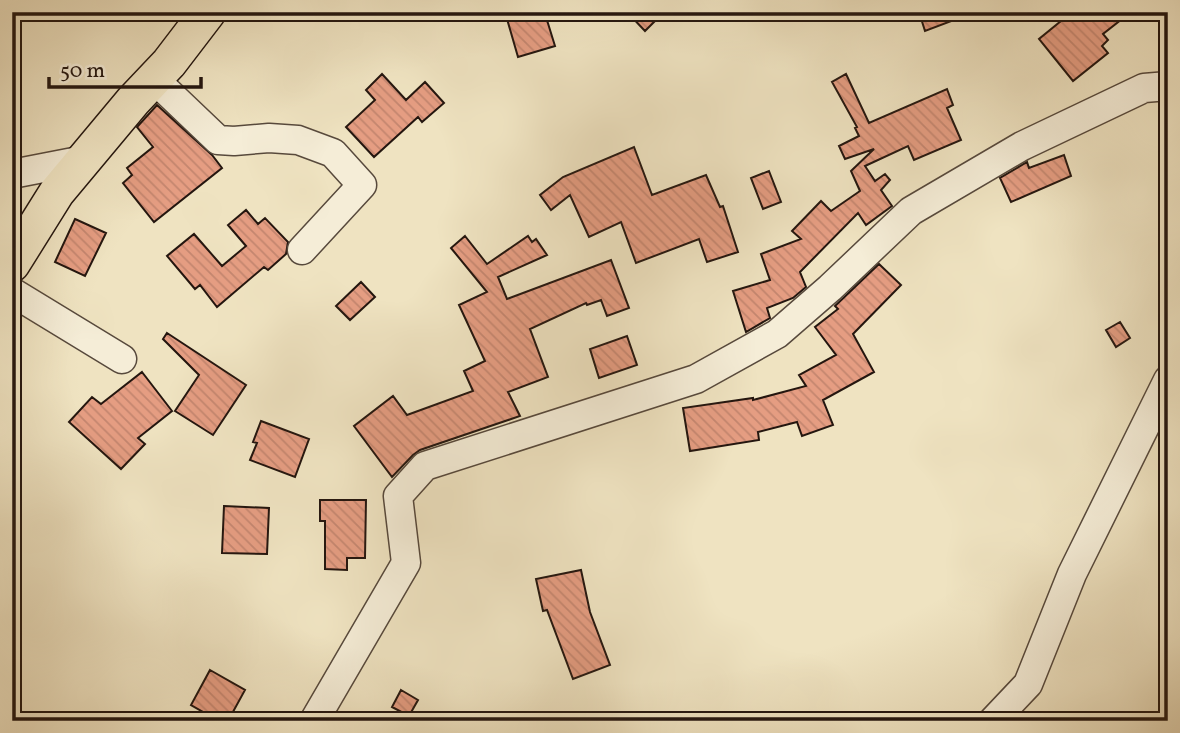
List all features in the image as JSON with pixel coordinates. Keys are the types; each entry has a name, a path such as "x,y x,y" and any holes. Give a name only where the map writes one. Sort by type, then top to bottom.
{"main road":[{"path":"12,264 57,192 208,12"}],"street":[{"path":"154,79 218,140 298,140 333,152 362,185 302,250"},
{"path":"314,721 406,563 398,496 425,466 696,379 777,334 911,211 1022,146 1144,88 1168,86"},
{"path":"12,174 84,160"},
{"path":"12,292 122,359"},
{"path":"993,721 1028,684 1072,574 1168,380"}],"building":[{"path":"505,12 541,12 542,18 546,17 555,46 518,57"},
{"path":"627,12 664,12 645,31"},
{"path":"919,12 969,12 970,14 925,31"},
{"path":"1072,12 1131,12 1103,34 1108,40 1102,46 1108,53 1073,81 1039,39"},
{"path":"382,74 406,100 425,82 444,103 422,122 418,117 374,157 346,127 375,100 366,90"},
{"path":"846,74 869,123 947,89 953,105 947,108 961,140 914,160 908,146 865,166 875,181 885,174 890,180 881,190 892,206 866,225 858,213 800,272 806,287 793,298 767,308 770,318 746,332 733,291 770,280 761,254 801,239 792,231 821,201 831,211 860,191 851,171 874,149 845,159 839,146 859,136 855,128 857,127 832,82"},
{"path":"157,105 212,155 222,168 154,222 123,183 132,175 127,168 153,147 137,127"},
{"path":"634,147 652,195 706,175 720,207 723,206 738,252 707,262 699,239 636,263 621,222 589,237 570,195 551,210 540,195 563,177"},
{"path":"1064,155 1071,176 1011,202 1000,178 1027,162 1029,168"},
{"path":"769,171 781,202 763,209 751,178"},
{"path":"246,210 258,224 265,218 288,242 286,254 268,270 264,267 217,307 200,285 195,289 167,256 194,234 222,266 246,246 228,225"},
{"path":"75,219 106,233 85,276 55,262"},
{"path":"465,236 487,264 528,236 532,242 536,239 547,255 498,277 507,299 611,260 629,308 607,316 601,300 587,305 586,303 530,329 548,377 508,392 520,416 420,450 392,477 354,426 393,396 407,415 473,391 464,371 485,361 459,305 487,292 451,248"},
{"path":"879,264 901,285 853,334 874,372 823,400 833,425 802,436 797,422 758,432 759,440 690,451 683,408 753,400 806,386 799,375 836,355 815,327 838,309 835,306"},
{"path":"361,282 375,297 350,320 336,306"},
{"path":"1120,322 1130,338 1116,347 1106,330"},
{"path":"167,333 246,385 213,435 175,411 199,375 163,339"},
{"path":"627,336 637,365 599,378 590,349"},
{"path":"142,372 172,411 138,438 145,444 121,469 69,422 92,397 101,404"},
{"path":"261,421 309,439 295,477 250,460 257,443 253,442"},
{"path":"320,500 366,500 365,558 347,558 347,570 325,569 325,521 320,521"},
{"path":"224,506 269,508 267,554 222,553"},
{"path":"581,570 590,612 610,665 573,679 547,610 543,611 536,579"},
{"path":"210,670 245,690 228,721 219,721 191,705"},
{"path":"401,690 418,700 409,716 392,707"}]}
